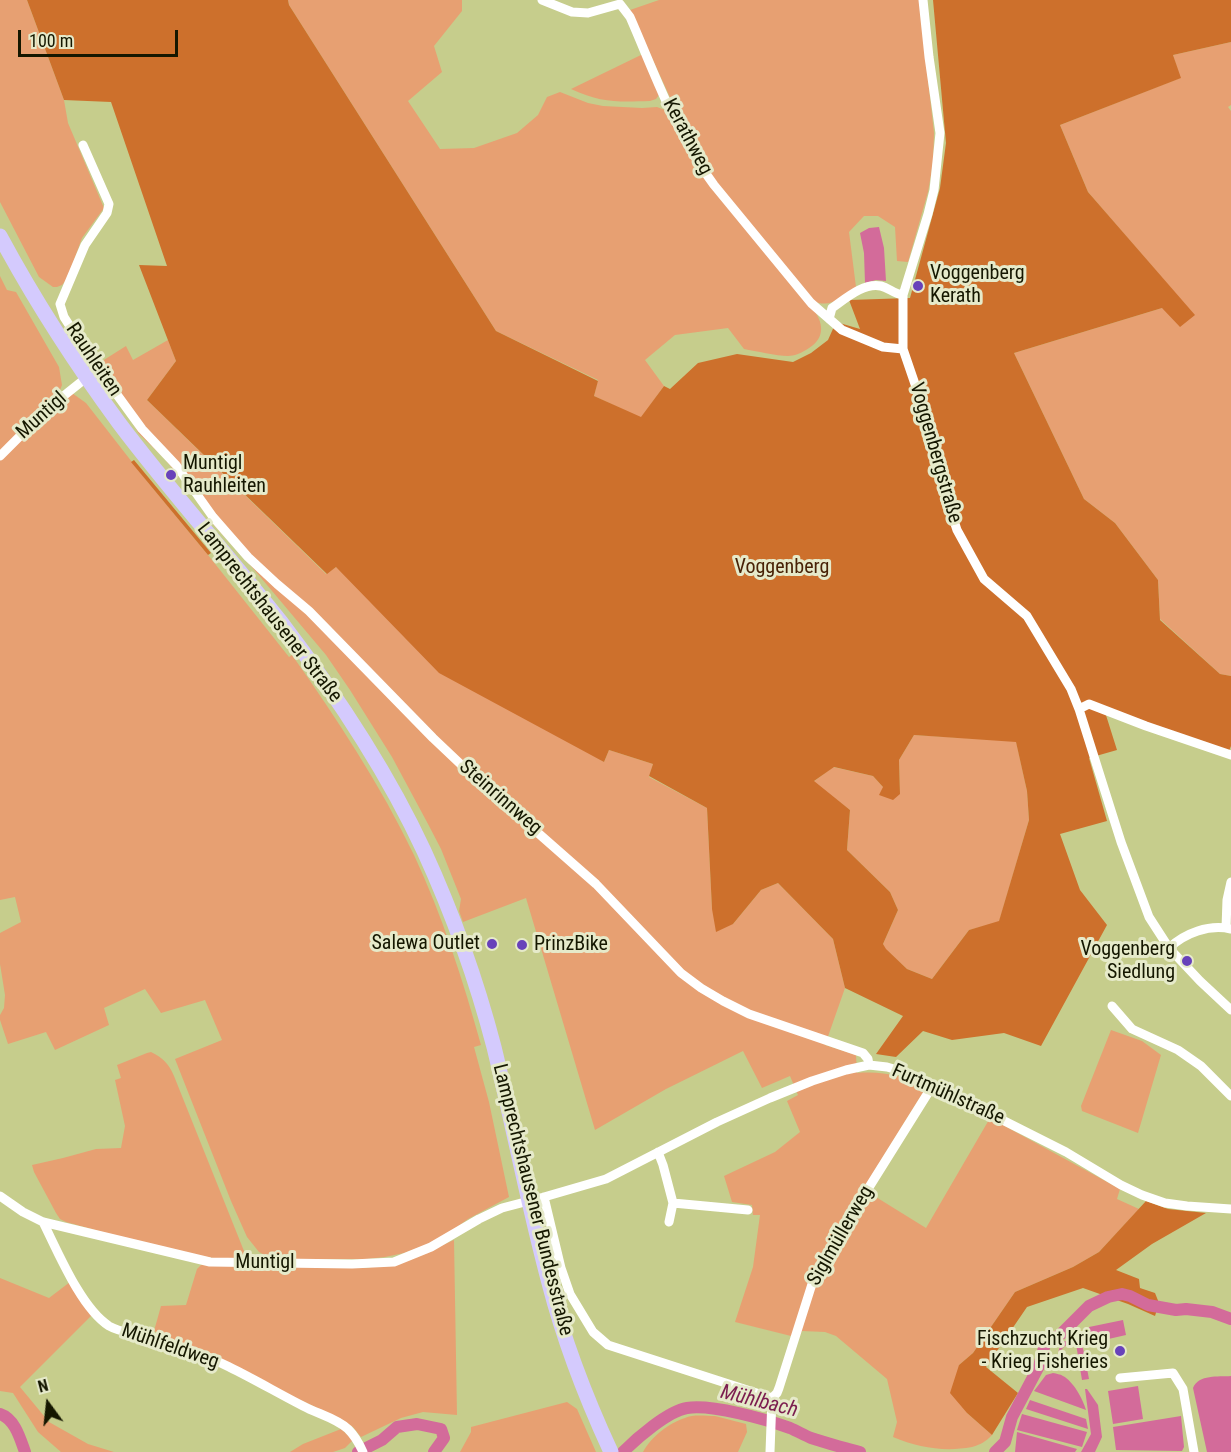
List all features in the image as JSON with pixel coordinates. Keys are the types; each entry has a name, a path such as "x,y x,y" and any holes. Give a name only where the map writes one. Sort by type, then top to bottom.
{"main road":[{"name":"Lamprechtshausener Straße","path":"0,236 42,310 86,378 158,473 278,620 338,701 399,801 424,851 464,950"},
{"name":"Lamprechtshausener Bundesstraße","path":"464,950 493,1045 549,1286 567,1343 610,1449"}],"street":[{"name":"Kerathweg","path":"542,0 572,12 588,13 620,4 630,18 684,138 701,168 811,303 842,330 883,347 903,349"},
{"name":"Voggenbergstraße","path":"923,0 940,133 930,206 903,295 903,349 916,387 937,469 957,530 984,579 1027,616 1071,689 1121,842 1149,916 1169,948 1231,1010"},
{"name":"Rauhleiten","path":"83,145 109,204 107,213 85,245 60,304 64,317 123,404 142,429 176,465"},
{"path":"829,319 832,308 862,289 873,285 883,286 895,294 903,295"},
{"name":"Muntigl","path":"0,456 46,410 86,378"},
{"name":"Steinrinnweg","path":"176,465 213,518 248,557 309,611 471,774 596,884 681,973 716,997 749,1014 863,1053 868,1059 868,1065"},
{"path":"1079,709 1089,704 1231,755"},
{"path":"1169,948 1192,932 1228,929 1227,900 1231,882"},
{"path":"1112,1006 1132,1029 1178,1050 1201,1066 1231,1096"},
{"name":"Furtmühlstraße","path":"528,1201 606,1179 717,1122 770,1098 846,1070 868,1065 886,1066 933,1085 1066,1152 1142,1195 1165,1203 1231,1209"},
{"name":"Siglmüllerweg","path":"770,1452 772,1398 777,1394 812,1284 821,1265 933,1085"},
{"path":"658,1152 673,1203 669,1222"},
{"name":"Muntigl","path":"0,1196 43,1222 210,1262 352,1264 394,1262 431,1247 502,1208 528,1201"},
{"path":"544,1197 552,1237 570,1294 593,1332 608,1345 772,1398"},
{"path":"673,1203 748,1210"},
{"name":"Mühlfeldweg","path":"43,1222 76,1286 89,1306 110,1326 205,1355 337,1421 358,1440 363,1452"},
{"path":"1120,1378 1173,1373 1183,1389 1194,1452"}],"shaded area":[{"path":"0,0 27,0 64,100 68,123 104,208 82,238 67,279 57,287 53,287 39,277 0,202"},
{"path":"288,0 462,0 462,11 434,46 442,72 408,101 440,149 474,148 517,133 538,115 547,97 560,92 603,106 657,107 665,110 686,148 818,316 821,332 816,342 800,353 783,356 744,349 728,328 675,335 645,360 664,386 641,418 594,396 598,380 496,331 289,5"},
{"path":"659,0 919,0 934,133 933,163 928,192 908,262 897,261 895,227 878,216 864,216 849,232 856,287 831,303 813,301 712,179 690,141 630,10"},
{"path":"1231,42 1231,105 1228,107 1231,111 1231,676 1220,674 1160,619 1158,580 1115,523 1084,499 1014,353 1162,308 1194,315 1088,192 1060,125 1180,78 1173,55"},
{"path":"643,54 659,95 656,99 610,101 571,89"},
{"path":"879,227 884,248 886,281 876,280 865,283 864,253 860,233 869,228"},
{"path":"0,276 7,290 16,292 59,367 62,385 57,398 0,452"},
{"path":"168,340 176,361 147,400 326,574 336,567 604,762 609,750 653,764 649,777 707,808 712,909 733,924 761,890 778,883 833,939 845,988 825,1045 856,1055 857,1073 892,1075 927,1086 863,1189 926,1228 990,1118 1120,1189 1117,1199 1139,1209 1099,1252 1073,1267 1015,1292 973,1353 959,1365 967,1413 992,1435 981,1444 972,1447 942,1449 913,1444 893,1437 897,1422 887,1379 836,1336 825,1332 802,1331 799,1338 735,1322 753,1267 760,1215 753,1215 752,1205 732,1202 724,1176 775,1152 800,1132 787,1101 798,1095 790,1076 762,1088 743,1051 666,1089 595,1130 526,898 463,922 459,911 461,899 441,849 392,757 350,690 326,655 214,525 182,480 163,457 139,434 99,363 126,346 133,360"},
{"path":"72,393 86,403 289,657 292,655 372,777 414,855 434,901 467,996 481,1045 474,1047 489,1102 509,1197 426,1245 404,1253 366,1259 272,1259 259,1252 247,1237 231,1201 175,1059 222,1040 205,1000 161,1013 145,989 104,1008 109,1025 55,1050 46,1032 8,1044 0,1020 5,995 0,964 0,933 21,922 15,897 0,900 0,458 45,414"},
{"path":"914,735 1016,741 1027,791 1029,820 999,922 969,930 932,979 907,969 885,949 883,944 898,910 890,892 847,850 850,810 813,782 833,767 873,776 883,787 900,794 899,760"},
{"path":"1111,1030 1142,1041 1161,1055 1138,1133 1082,1111 1081,1106"},
{"path":"151,1052 165,1062 174,1076 244,1251 243,1256 239,1258 208,1257 183,1252 66,1222 56,1213 34,1172 32,1165 96,1149 121,1148 125,1126 115,1080 121,1078 117,1065"},
{"path":"454,1240 457,1415 423,1412 401,1418 361,1437 353,1427 339,1418 154,1331 161,1306 186,1305 197,1269 201,1265 366,1268 409,1260"},
{"path":"0,1278 49,1298 70,1282 93,1314 20,1387 49,1422 88,1444 114,1452 61,1452 38,1432 13,1393 0,1391"},
{"path":"1123,1320 1126,1335 1091,1343 1089,1327"},
{"path":"1081,1338 1089,1379 1082,1380 1076,1344 1065,1346 1058,1353 1061,1342"},
{"path":"1053,1373 1067,1378 1080,1396 1086,1410 1034,1391 1046,1375"},
{"path":"1231,1376 1231,1452 1207,1452 1193,1388 1204,1378"},
{"path":"1138,1386 1143,1419 1113,1424 1108,1391"},
{"path":"1085,1389 1098,1405 1102,1437 1095,1452 1081,1452 1091,1434"},
{"path":"1030,1400 1086,1419 1088,1429 1026,1409"},
{"path":"567,1402 577,1409 596,1452 460,1452 471,1432 471,1427"},
{"path":"1022,1414 1087,1432 1082,1447 1017,1430"},
{"path":"692,1416 715,1416 746,1424 747,1432 738,1452 643,1452 661,1431 679,1420"},
{"path":"1181,1416 1184,1447 1182,1451 1116,1450 1113,1427"},
{"path":"341,1429 353,1440 345,1448 333,1452 290,1452 303,1444"},
{"path":"1017,1432 1077,1449 1075,1452 1015,1452"}],"green space":[{"name":"Voggenberg","path":"27,0 288,0 289,5 496,331 598,381 594,396 641,417 664,386 670,389 698,363 737,354 793,362 811,353 828,340 836,322 860,329 849,300 910,298 940,188 946,143 933,0 1231,0 1231,42 1173,55 1181,78 1060,125 1088,192 1195,315 1180,327 1162,308 1014,353 1084,499 1115,523 1158,580 1160,620 1220,674 1231,676 1231,746 1229,751 1105,712 1117,750 1089,758 1107,821 1060,834 1080,890 1107,925 1041,1046 1004,1033 952,1040 923,1031 896,1057 876,1054 903,1016 845,988 833,939 778,883 761,890 733,924 716,932 712,909 707,808 649,776 653,764 609,750 604,762 439,673 336,567 327,574 147,400 176,361 139,265 167,266 111,102 64,100","holes":["914,735 1016,742 1027,791 1029,820 999,921 969,930 932,979 907,969 883,944 898,910 890,892 847,850 850,810 814,781 834,767 873,776 883,787 879,795 893,800 900,794 899,760"]},
{"path":"134,460 211,553 208,555 131,462"},
{"path":"1146,1201 1168,1209 1206,1213 1152,1244 1116,1270 1139,1279 1140,1288 1155,1293 1159,1303 1155,1316 1083,1288 1027,1307 986,1367 1018,1393 992,1435 967,1413 950,1393 959,1365 973,1353 1015,1292 1073,1267 1099,1252"}],"waterway":[{"name":"Mühlbach","path":"995,1452 1005,1442 1012,1417 1039,1366 1045,1344 1061,1334 1089,1306 1108,1297 1122,1294 1148,1305 1176,1310 1212,1312 1231,1319"},
{"name":"Mühlbach","path":"623,1452 644,1433 671,1414 679,1410 698,1407 753,1417 790,1428 811,1438 860,1452"},
{"name":"Mühlbach","path":"0,1414 10,1420 25,1452"},
{"name":"Mühlbach","path":"358,1452 382,1440 397,1427 417,1424 441,1429 444,1438 434,1452"}],"place":[{"name":"Voggenberg Kerath","path":"918,286"},
{"name":"Muntigl Rauhleiten","path":"171,475"},
{"name":"Salewa Outlet","path":"492,944"},
{"name":"PrinzBike","path":"522,945"},
{"name":"Voggenberg Siedlung","path":"1187,961"},
{"name":"Fischzucht Krieg - Krieg Fisheries","path":"1120,1351"}]}
